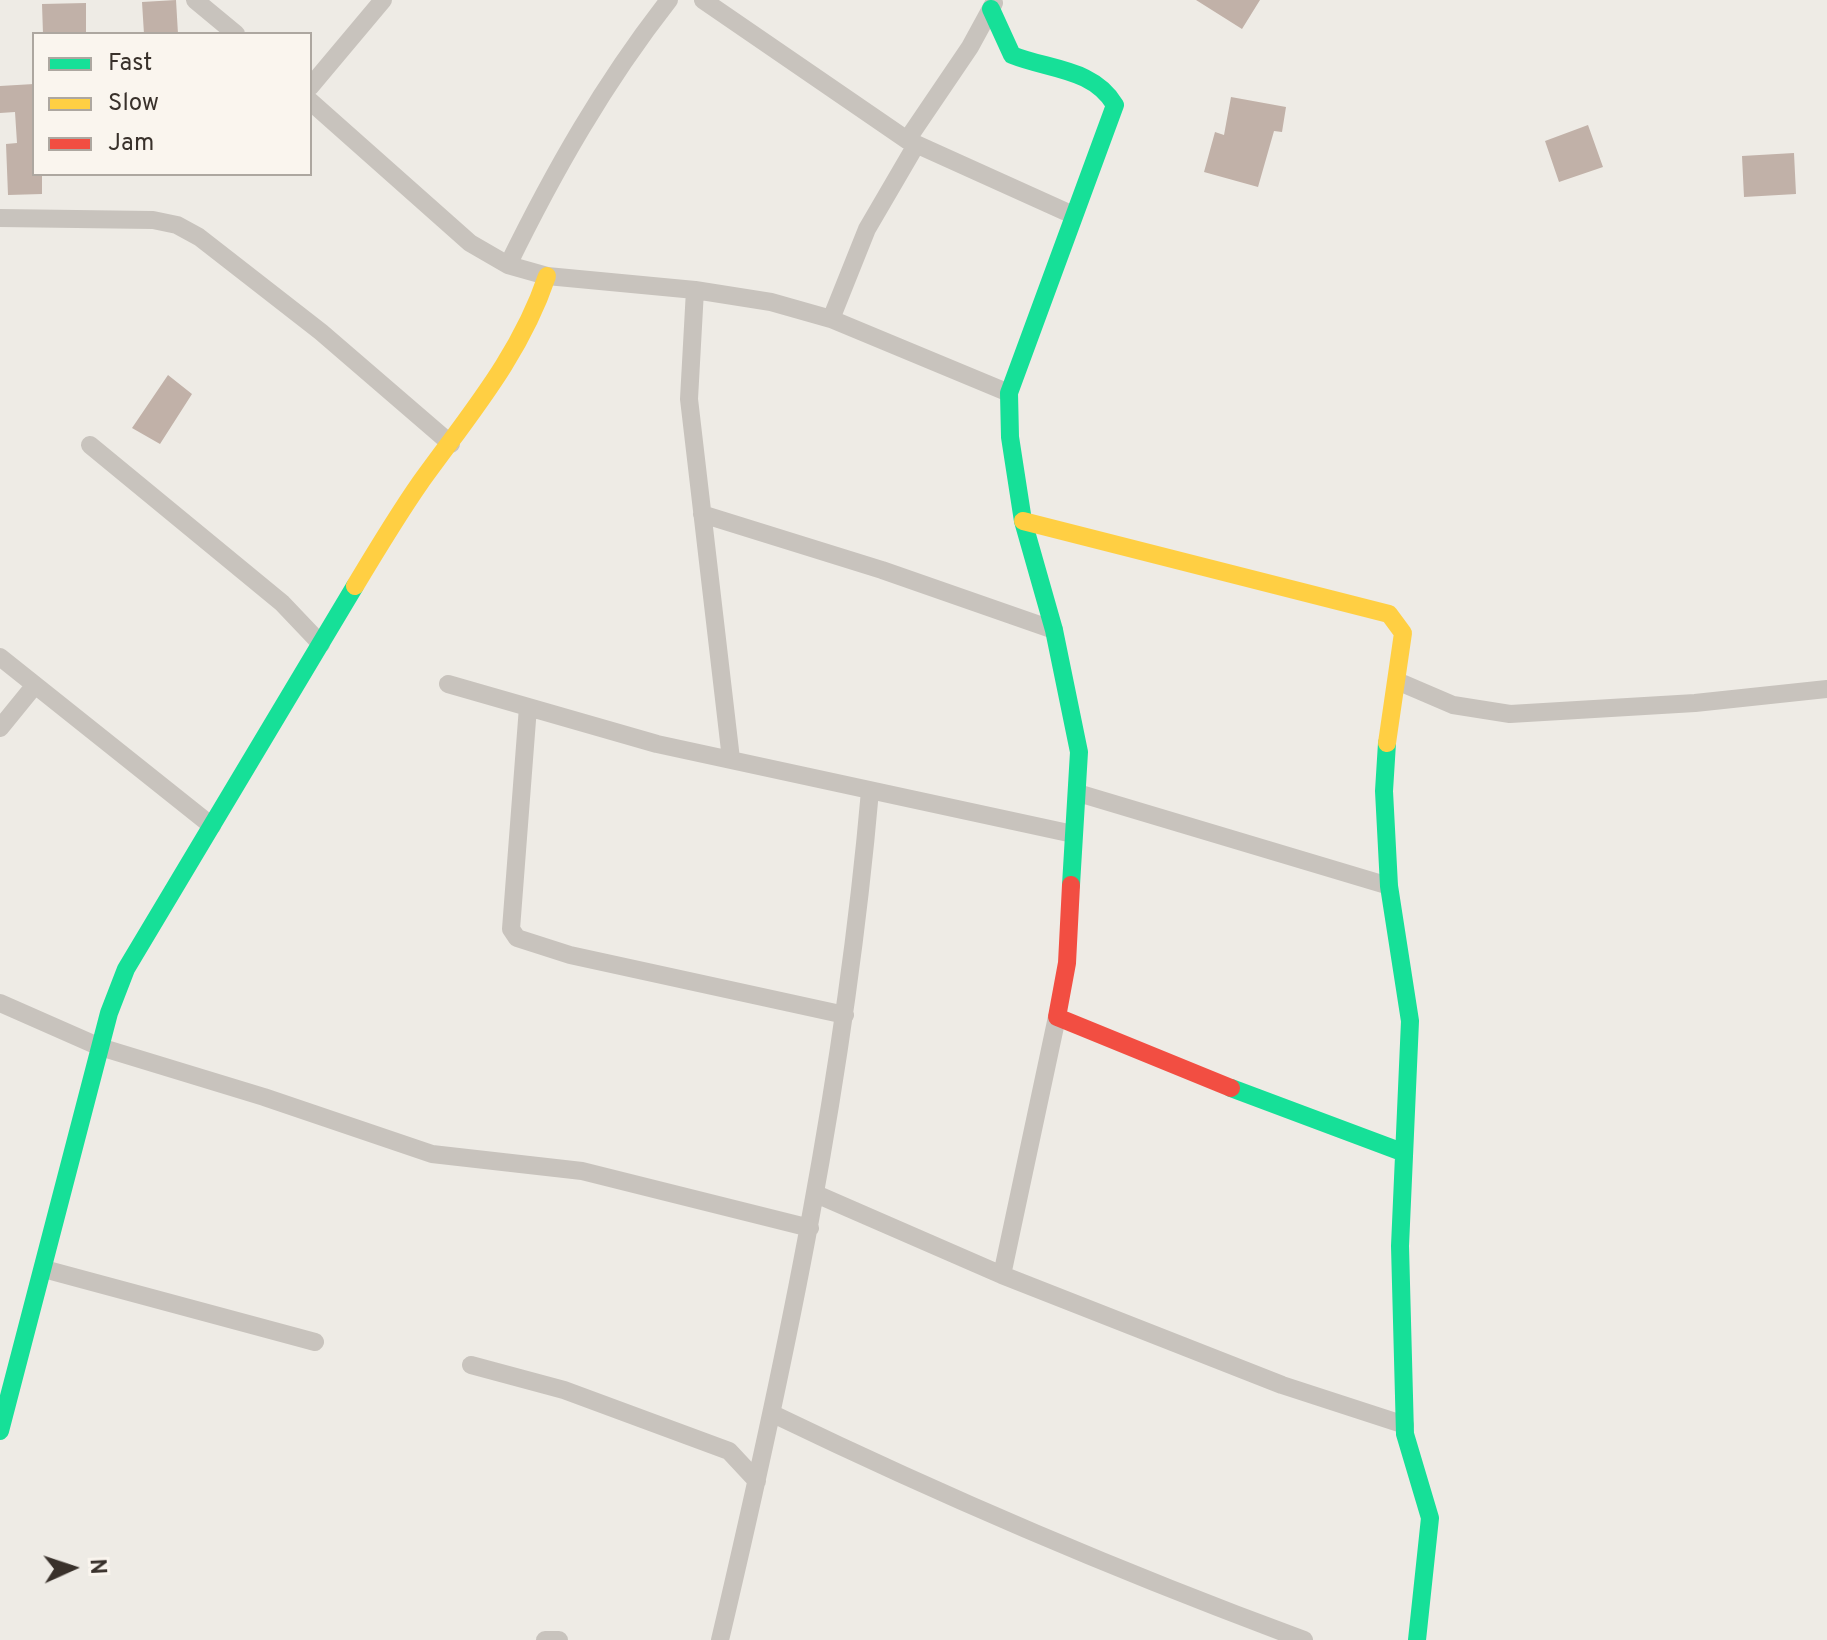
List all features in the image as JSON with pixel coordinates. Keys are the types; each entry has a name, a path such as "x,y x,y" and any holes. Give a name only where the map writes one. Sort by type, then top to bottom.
{"street":[{"path":"195,0 234,32"},
{"path":"312,85 383,0"},
{"path":"508,265 577,132 608,81 669,0"},
{"path":"703,0 912,142 1073,215"},
{"path":"831,319 867,229 912,142 993,4"},
{"path":"993,4 1012,55 1091,80 1112,96 1114,115 1073,215 1009,393 1010,437 1023,521 1054,630 1079,752 1067,963 1002,1275"},
{"path":"312,103 470,243 508,265 547,276 695,290 771,302 831,319 1009,393"},
{"path":"0,218 153,220 177,225 199,237 321,332 451,444"},
{"path":"0,1431 9,1354 44,1269 100,1047 126,969 365,566 496,384 538,308 547,276"},
{"path":"695,290 689,399 731,759"},
{"path":"90,445 282,603 321,644"},
{"path":"702,514 869,565 1054,630"},
{"path":"1023,521 1389,614 1399,623 1403,633 1386,750 1389,886 1410,1021 1400,1246 1405,1425 1430,1518 1417,1640"},
{"path":"0,657 212,826"},
{"path":"1397,681 1453,705 1510,714 1695,703 1827,689"},
{"path":"448,684 657,744 1073,834"},
{"path":"0,728 35,685"},
{"path":"528,707 511,929 517,938 526,944 584,958 845,1015"},
{"path":"720,1640 773,1414 810,1228 845,1015 870,791"},
{"path":"1078,793 1389,886"},
{"path":"0,1003 100,1047 264,1097 432,1154 582,1171 810,1228"},
{"path":"1057,1017 1285,1110 1402,1152"},
{"path":"816,1194 1002,1275 1282,1385 1405,1425"},
{"path":"44,1269 315,1342"},
{"path":"471,1365 564,1390 729,1451 757,1481"},
{"path":"773,1414 1029,1533 1129,1575 1304,1640"},
{"path":"729,1451 766,1445"},
{"path":"545,1640 559,1640"}],"building":[{"path":"176,0 178,32 144,32 142,2"},
{"path":"1196,0 1260,0 1242,29"},
{"path":"86,3 86,32 43,32 42,4"},
{"path":"32,84 32,176 42,176 42,194 8,195 6,144 17,143 15,112 0,113 0,86"},
{"path":"1231,97 1286,107 1282,132 1274,131 1258,187 1204,172 1215,132 1224,135"},
{"path":"1588,125 1603,167 1559,182 1545,141"},
{"path":"1794,153 1796,194 1744,197 1742,156"},
{"path":"168,375 192,394 160,444 132,428"}],"traffic: fast":[{"path":"991,9 1012,55 1082,77 1106,93 1115,105 1009,393 1010,437 1023,521 1054,630 1079,752 1071,885"},
{"path":"0,1431 109,1013 126,969 355,586"},
{"path":"1387,743 1384,791 1389,886 1410,1021 1400,1246 1405,1434 1430,1518 1417,1640"},
{"path":"1231,1088 1402,1152"}],"traffic: slow":[{"path":"355,586 411,495 508,359 523,333 547,276"},
{"path":"1023,521 1389,614 1403,633 1387,743"}],"traffic: jam":[{"path":"1071,885 1067,963 1057,1017 1231,1088"}]}
